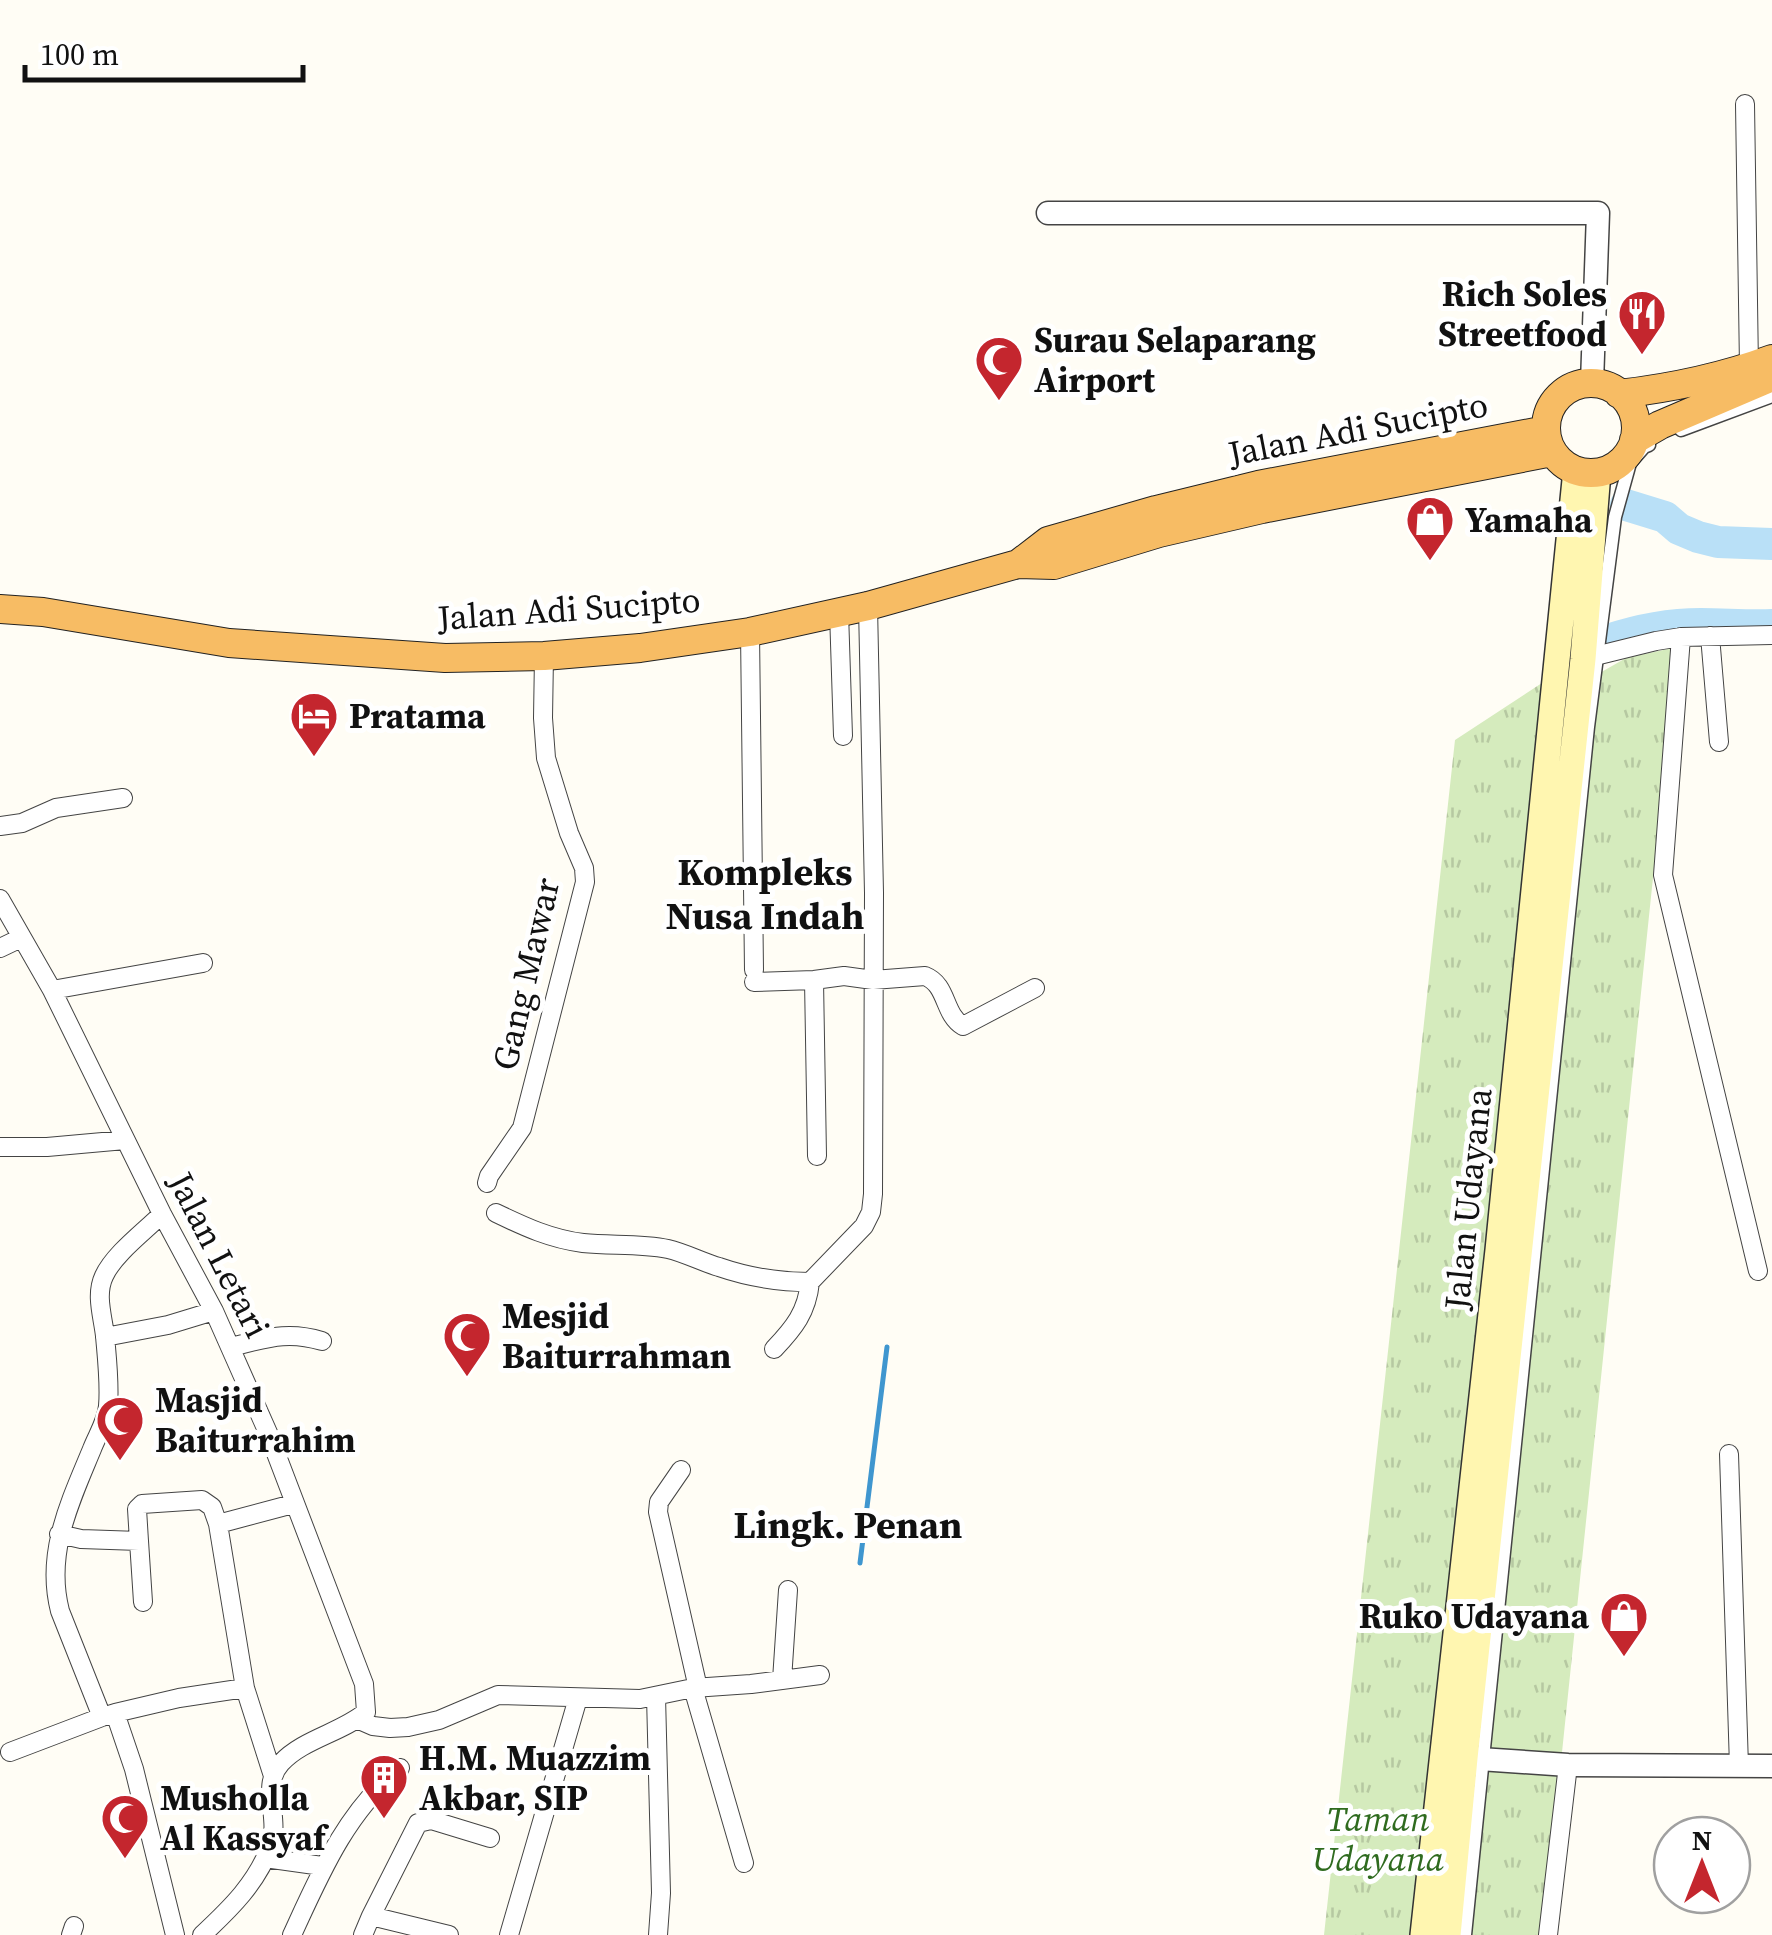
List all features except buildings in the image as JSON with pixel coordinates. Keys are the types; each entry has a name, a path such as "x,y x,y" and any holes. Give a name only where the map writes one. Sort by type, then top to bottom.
{"highway":[{"path":"1620,394 1764,368"},
{"path":"1634,440 1764,368"},
{"path":"1592,383 1620,394 1629,405 1634,440 1618,464 1587,471 1562,463 1549,441 1550,408 1558,396 1577,385 1592,383"},
{"name":"Jalan Adi Sucipto","path":"0,609 43,612 244,644 445,658 751,643 839,612 1018,564 1048,542 1156,510 1258,485 1549,441"}],"main road":[{"name":"Jalan Udayana","path":"1423,1935 1591,657 1587,471"},
{"name":"Jalan Udayana","path":"1448,1935 1473,1758 1480,1518 1587,471"}],"street":[{"path":"1745,104 1764,368"},
{"path":"1048,213 1598,214 1592,383"},
{"path":"1465,1935 1473,1758 1561,1012 1591,657 1615,518 1630,463 1644,447 1772,396"},
{"path":"774,1348 805,1310 810,1282 864,1226 873,1194 874,893 868,606"},
{"path":"839,612 843,736"},
{"path":"1591,657 1656,641 1772,635"},
{"path":"1710,636 1719,742"},
{"path":"1681,638 1663,875 1758,1271"},
{"path":"751,643 754,976 814,980 844,976 873,980 914,975 932,978 954,1021 963,1026 1035,988"},
{"name":"Gang Mawar","path":"487,1183 522,1128 586,882 546,758 544,656"},
{"path":"0,826 31,820 56,808 124,798"},
{"name":"Jalan Letari","path":"0,898 52,990 230,1347 364,1684 362,1715"},
{"path":"0,948 22,938"},
{"path":"52,990 203,963"},
{"path":"814,980 817,1156"},
{"path":"0,1147 125,1140"},
{"path":"496,1212 556,1238 671,1250 735,1272 772,1280 810,1282"},
{"path":"162,1214 104,1276 99,1293 108,1409 60,1534 54,1564 56,1595 134,1770 176,1935"},
{"path":"105,1336 168,1325 214,1311"},
{"path":"230,1347 282,1335 300,1334 322,1340"},
{"path":"1729,1454 1739,1766"},
{"path":"681,1470 659,1502 658,1512 696,1688 744,1863"},
{"path":"143,1602 138,1509 146,1502 202,1500 212,1507 218,1524 245,1688 272,1776"},
{"path":"218,1524 293,1504"},
{"path":"60,1534 80,1539 139,1541"},
{"path":"782,1680 788,1590"},
{"path":"202,1935 243,1894 264,1858 274,1831 270,1786 282,1762 362,1715 373,1726 408,1727 439,1720 498,1695 619,1700 820,1675"},
{"path":"10,1752 109,1715 178,1698 245,1688"},
{"path":"656,1696 661,1893 658,1935"},
{"path":"509,1935 578,1698"},
{"path":"1473,1758 1568,1765 1772,1766"},
{"path":"1548,1935 1568,1765"},
{"path":"292,1935 322,1866 350,1822 400,1768"},
{"path":"362,1935 421,1821 430,1820 490,1838"},
{"path":"264,1858 322,1866"},
{"path":"371,1916 449,1935"}],"green space":[{"name":"Taman Udayana","path":"1677,647 1543,1935 1467,1935 1598,674 1626,658"},
{"name":"Taman Udayana","path":"1545,681 1412,1935 1324,1935 1455,740"}],"waterway":[{"path":"1626,505 1665,517 1679,529 1698,537 1718,542 1772,544"},
{"path":"1608,640 1677,625 1772,625"},
{"path":"860,1563 887,1347"}],"place":[{"name":"Rich Soles Streetfood","path":"1642,356"},
{"name":"Surau Selaparang Airport","path":"999,402"},
{"name":"Yamaha","path":"1430,562"},
{"name":"Pratama","path":"314,758"},
{"name":"Mesjid Baiturrahman","path":"467,1378"},
{"name":"Masjid Baiturrahim","path":"120,1462"},
{"name":"Ruko Udayana","path":"1624,1658"},
{"name":"H.M. Muazzim Akbar, SIP","path":"384,1820"},
{"name":"Musholla Al Kassyaf","path":"125,1860"}],"district":[{"name":"Kompleks Nusa Indah","path":"765,894"},
{"name":"Lingk. Penan","path":"848,1525"}]}
